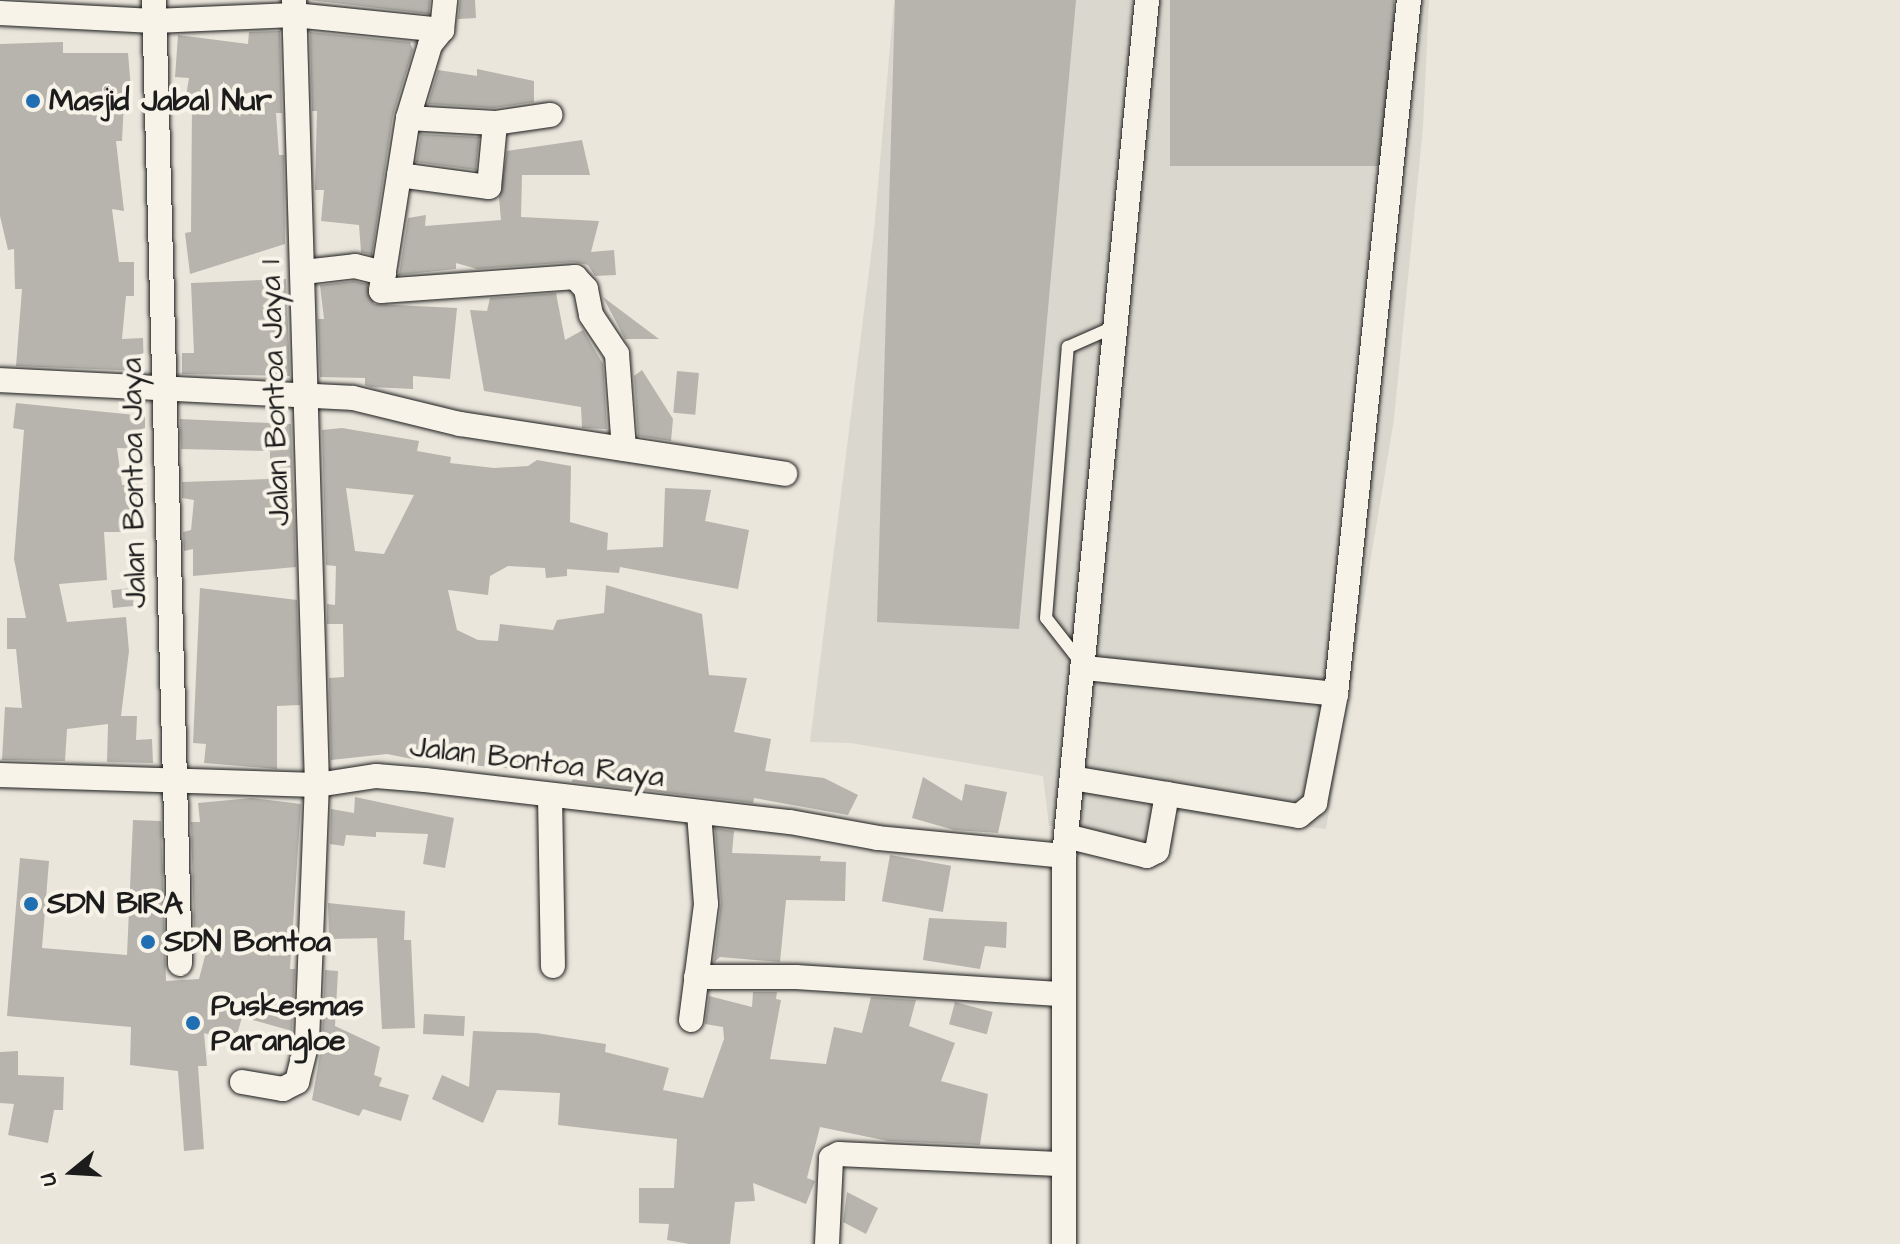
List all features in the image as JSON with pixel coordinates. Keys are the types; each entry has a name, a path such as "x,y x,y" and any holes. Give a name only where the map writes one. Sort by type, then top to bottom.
{"street":[{"path":"445,0 442,30 430,45 408,118 381,291 465,289 575,277 586,289 591,315 617,354 624,449"},
{"path":"1064,1244 1062,994 1065,846 1085,668 1147,0"},
{"path":"1072,778 1299,816 1309,812 1315,803 1336,694 1409,0"},
{"path":"0,13 294,8 442,30"},
{"name":"Jalan Bontoa Jaya 1","path":"242,1082 283,1089 297,1082 303,1066 317,785 308,393 294,8"},
{"name":"Jalan Bontoa Jaya","path":"154,10 172,778 180,964"},
{"path":"408,118 495,123 550,115"},
{"path":"399,175 489,187 495,123"},
{"path":"304,272 355,266 384,273"},
{"path":"0,380 308,393 785,474"},
{"path":"1085,668 1336,694"},
{"name":"Jalan Bontoa Raya","path":"0,775 172,778 317,785 376,776 699,812 878,838 1065,846 1147,856 1157,851 1167,794"},
{"path":"550,796 553,966"},
{"path":"691,1020 706,904 699,812"},
{"path":"696,977 796,977 1062,994"},
{"path":"827,1244 831,1158 839,1154 1063,1164"}],"lane":[{"path":"1085,668 1046,618 1068,347 1118,325"}],"shaded area":[{"path":"894,0 1429,0 1423,127 1394,419 1326,829 1176,812 1173,846 1049,826 1043,776 851,743 810,742 874,231"}],"building":[{"path":"309,0 430,0 429,14"},
{"path":"460,0 475,0 476,18 458,19"},
{"path":"895,0 1076,0 1019,629 877,622"},
{"path":"1170,0 1394,0 1394,166 1170,166"},
{"path":"280,31 282,113 276,113 279,155 284,155 285,244 190,274 185,233 191,232 192,104 185,102 189,78 175,77 178,35 248,44 249,32"},
{"path":"310,32 410,42 413,50 393,115 372,255 361,252 359,225 321,221 324,190 315,190 317,111 312,111"},
{"path":"63,42 63,53 128,53 132,101 124,101 122,141 116,141 124,211 112,209 119,262 134,262 134,296 126,296 122,339 143,338 144,371 16,366 22,289 15,289 14,249 8,250 0,216 0,44"},
{"path":"477,69 534,81 534,102 494,108 428,104 438,70 477,76"},
{"path":"421,134 479,137 476,170 416,162"},
{"path":"582,140 590,175 522,175 521,217 599,221 591,252 614,250 616,275 595,276 588,265 574,262 477,269 456,263 456,269 399,275 408,218 426,215 425,226 501,220 499,198 507,151"},
{"path":"286,279 290,376 182,374 182,353 194,353 191,283"},
{"path":"354,281 367,284 374,304 457,308 450,379 413,376 413,389 371,387 365,385 365,378 320,377 318,319 324,319 320,285"},
{"path":"556,293 565,340 583,330 603,364 607,429 582,428 581,407 484,391 470,310 487,311 490,298"},
{"path":"603,297 659,339 625,339"},
{"path":"642,370 673,419 671,441 638,436 634,376"},
{"path":"677,371 699,373 695,415 673,413"},
{"path":"16,403 145,416 145,449 117,448 122,485 139,484 141,532 104,532 107,580 59,584 67,622 126,617 129,651 121,716 137,716 136,740 152,739 153,763 107,762 108,724 67,729 65,761 2,760 5,707 22,708 16,649 7,649 7,618 26,618 14,559 24,430 13,428"},
{"path":"180,419 291,424 296,567 193,576 193,549 184,551 183,532 191,530 194,500 182,498 182,482 270,479 270,451 181,449"},
{"path":"342,428 419,441 417,451 451,457 450,463 494,468 528,466 537,460 571,466 570,522 608,533 607,550 663,547 665,488 711,490 705,521 749,530 738,589 620,567 619,573 567,569 567,576 546,578 545,568 508,566 490,576 488,595 448,590 457,630 478,640 498,641 500,624 553,630 557,620 604,613 606,585 702,614 709,675 747,678 734,732 771,739 765,771 824,778 858,795 848,815 754,798 753,803 572,782 573,774 470,765 420,754 417,760 387,754 331,760 329,678 344,677 343,624 327,624 327,604 335,605 336,566 326,565 322,430","holes":["346,488 414,495 384,554 355,551"]},
{"path":"132,588 134,606 113,608 111,590"},
{"path":"200,588 297,600 300,705 277,706 277,769 204,763 206,744 193,743"},
{"path":"923,777 962,801 965,784 1007,792 998,833 954,830 912,818"},
{"path":"355,797 454,818 445,868 423,864 428,834 376,832 376,837 346,835 344,846 330,844 331,809 354,813"},
{"path":"252,798 301,804 290,969 295,969 292,1031 242,1017 235,1042 204,1033 207,1066 198,1066 204,1149 184,1151 178,1071 130,1065 131,1027 7,1016 20,858 49,861 42,948 127,955 133,820 161,821 166,981 199,979 212,929 194,927 191,822 200,822 198,803"},
{"path":"715,828 734,831 732,853 821,856 820,861 846,862 845,901 786,900 780,962 720,957 714,962 721,903"},
{"path":"890,855 951,866 943,912 882,901"},
{"path":"328,903 405,911 404,940 411,940 415,1028 382,1029 377,938 329,939"},
{"path":"929,918 1007,922 1006,948 985,946 980,969 923,960"},
{"path":"325,970 338,971 335,1026 380,1047 374,1075 382,1078 379,1086 409,1095 401,1121 363,1109 359,1116 312,1100 322,1043"},
{"path":"753,992 777,992 776,999 781,1000 770,1059 826,1064 834,1027 862,1033 871,997 916,1000 909,1026 955,1043 941,1081 988,1094 980,1145 888,1141 820,1127 807,1178 815,1181 806,1204 753,1183 755,1201 735,1202 730,1244 689,1244 667,1240 669,1224 639,1223 639,1188 674,1188 677,1139 558,1125 560,1093 497,1090 483,1123 432,1099 442,1075 469,1087 473,1031 536,1033 606,1044 605,1052 669,1068 663,1090 703,1098 724,1039 723,1027 705,1024 709,996 752,1007"},
{"path":"955,1002 993,1012 987,1034 949,1024"},
{"path":"424,1014 465,1016 464,1036 423,1034"},
{"path":"18,1051 18,1075 64,1077 63,1110 54,1110 48,1143 8,1135 14,1104 0,1103 0,1052"},
{"path":"847,1192 878,1208 866,1234 843,1222"}],"place":[{"name":"Masjid Jabal Nur","path":"33,101"},
{"name":"SDN BIRA","path":"31,904"},
{"name":"SDN Bontoa","path":"148,942"},
{"name":"Puskesmas Parangloe","path":"193,1023"}]}
